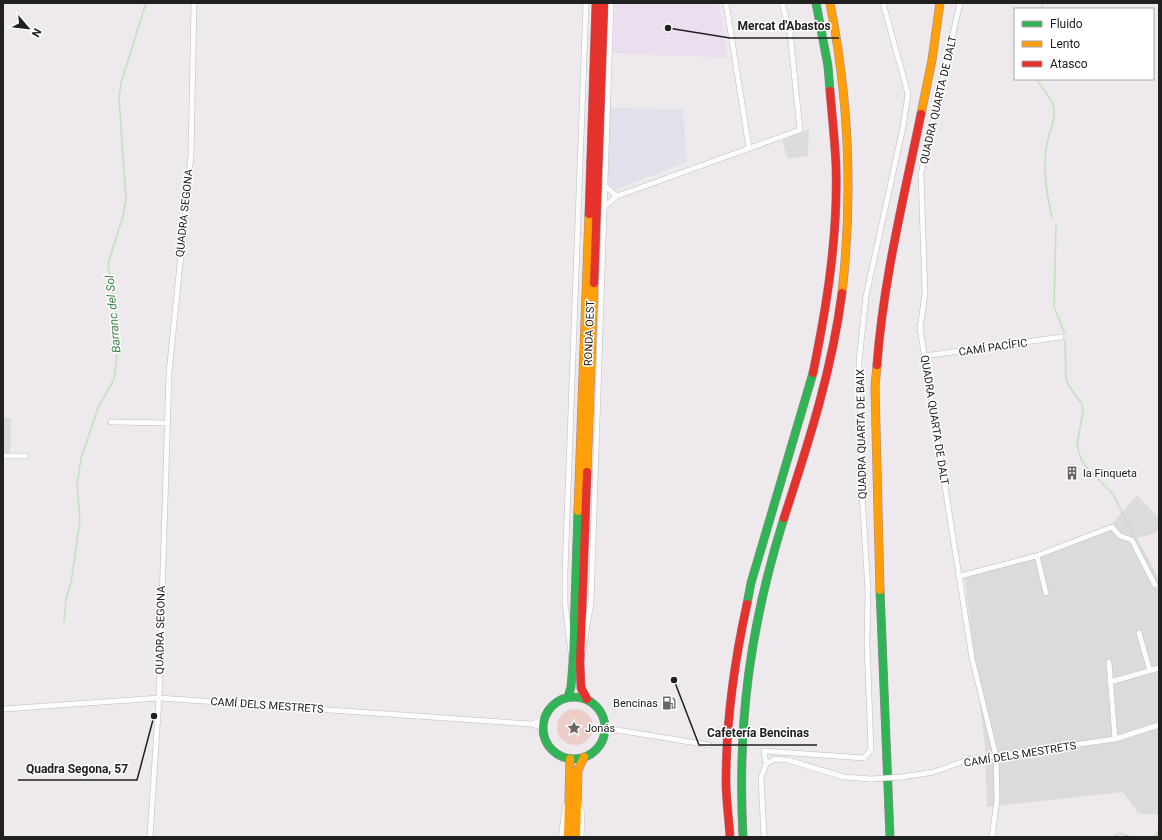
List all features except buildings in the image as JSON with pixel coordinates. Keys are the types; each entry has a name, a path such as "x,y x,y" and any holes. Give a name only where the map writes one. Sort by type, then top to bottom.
{"main road":[{"name":"RONDA OEST","path":"587,699 581,688 576,663 596,3"},
{"name":"RONDA OEST","path":"568,697 576,663 604,3"},
{"path":"730,837 726,783 729,712 737,650 751,583 811,384 827,305 834,226 836,167 828,66 816,3"},
{"path":"743,837 740,784 742,714 750,654 764,586 824,387 840,307 848,228 849,170 841,64 830,3"},
{"path":"890,837 877,517 875,387 879,335 887,282 932,60 940,3"},
{"path":"568,837 578,770 584,758 598,748 605,734 605,725 600,711 587,699 568,697 560,700 550,708 543,724 546,741 551,749 559,755 570,759 584,758"},
{"path":"570,759 576,837"}],"street":[{"name":"QUADRA SEGONA","path":"150,837 159,698 169,373 191,155 194,3"},
{"name":"RONDA OEST","path":"576,663 568,639 568,621 565,603 565,572 586,3"},
{"name":"RONDA OEST","path":"576,663 586,640 591,602 612,3"},
{"path":"726,3 749,148"},
{"path":"604,206 617,196 800,130 790,32 782,3"},
{"name":"QUADRA QUARTA DE BAIX","path":"766,764 764,751 864,758 871,750 867,644 868,591 862,494 859,361 866,296 903,127 908,94 883,3"},
{"name":"QUADRA QUARTA DE DALT","path":"960,3 921,174 925,294 920,328 972,658 996,756 997,800 992,837"},
{"path":"605,186 617,196"},
{"name":"CAMÍ PACÍFIC","path":"924,356 1062,338"},
{"path":"112,422 167,423"},
{"path":"3,456 26,456"},
{"path":"960,576 1037,556 1112,527 1120,536 1132,540 1155,585"},
{"path":"1037,556 1046,592"},
{"path":"1139,633 1150,671"},
{"path":"1109,662 1115,739"},
{"path":"1110,682 1159,668"},
{"name":"CAMÍ DELS MESTRETS","path":"3,709 159,698 543,724"},
{"path":"605,725 617,730 709,745"},
{"name":"CAMÍ DELS MESTRETS","path":"766,764 774,759 788,760 844,777 902,777 934,772 967,760 1115,739 1159,725"},
{"path":"605,734 617,730"},
{"path":"764,837 761,778 766,764"},
{"path":"561,837 573,797"},
{"path":"573,797 582,813 581,837"}],"shaded area":[{"path":"615,3 719,3 728,58 613,53"},
{"path":"604,107 683,110 687,162 607,193 601,189"},
{"path":"809,129 808,156 788,159 782,141"},
{"path":"3,418 11,418 10,457 3,457"},
{"path":"1137,495 1159,518 1159,528 1156,533 1137,538 1159,579 1159,815 1138,813 1123,792 987,807 985,746 964,573 1039,553 1112,524"},
{"path":"578,709 588,714 592,720 592,734 588,740 582,744 572,745 562,740 558,734 557,724 562,714 568,710"}],"waterway":[{"name":"Barranc del Sol","path":"64,622 66,599 71,583 80,520 77,486 81,458 98,408 114,379 118,347 117,322 108,264 123,216 126,199 119,98 121,83 146,3"},
{"path":"1042,3 1042,8"},
{"path":"1038,80 1051,100 1054,108 1054,117 1047,144 1045,162 1047,191 1052,218"},
{"path":"1056,225 1054,307 1065,334"},
{"path":"1065,340 1066,378 1069,386 1082,404 1083,411 1077,445 1081,459 1087,468 1113,494 1159,587"},
{"path":"1154,837 1159,830"},
{"path":"1113,837 1120,833 1130,837"}],"traffic: fast":[{"path":"816,3 828,66 830,91"},
{"path":"747,604 751,583 813,373"},
{"path":"568,697 571,687 573,662 578,511"},
{"path":"743,837 742,754 748,675 762,597 784,518"},
{"path":"880,590 890,837"},
{"path":"574,697 591,702 596,706 600,711 605,728 600,745 596,750 591,754 574,759 557,754 552,750 548,745 543,728 548,711 552,706 557,702 574,697"}],"traffic: slow":[{"path":"830,3 841,75 847,148 847,220 842,293"},
{"path":"921,114 932,60 940,3"},
{"path":"578,511 589,214"},
{"path":"587,472 594,283"},
{"path":"877,365 875,387 880,590"},
{"path":"576,837 578,770 584,757"},
{"path":"568,837 570,759"}],"traffic: jam":[{"path":"589,214 596,3"},
{"path":"594,283 604,3"},
{"path":"813,373 827,296 835,219 836,167 830,91"},
{"path":"877,365 889,271 921,114"},
{"path":"784,518 826,379 838,322 842,293"},
{"path":"587,472 580,663 581,688 587,699"},
{"path":"730,837 726,789 727,737 738,648 747,604"}],"place":[{"name":"Mercat d'Abastos","path":"668,28"},
{"name":"la Finqueta","path":"1072,473"},
{"name":"Cafetería Bencinas","path":"674,680"},
{"name":"Bencinas","path":"669,703"},
{"name":"Quadra Segona, 57","path":"154,716"},
{"name":"Jonás","path":"574,728"}]}
